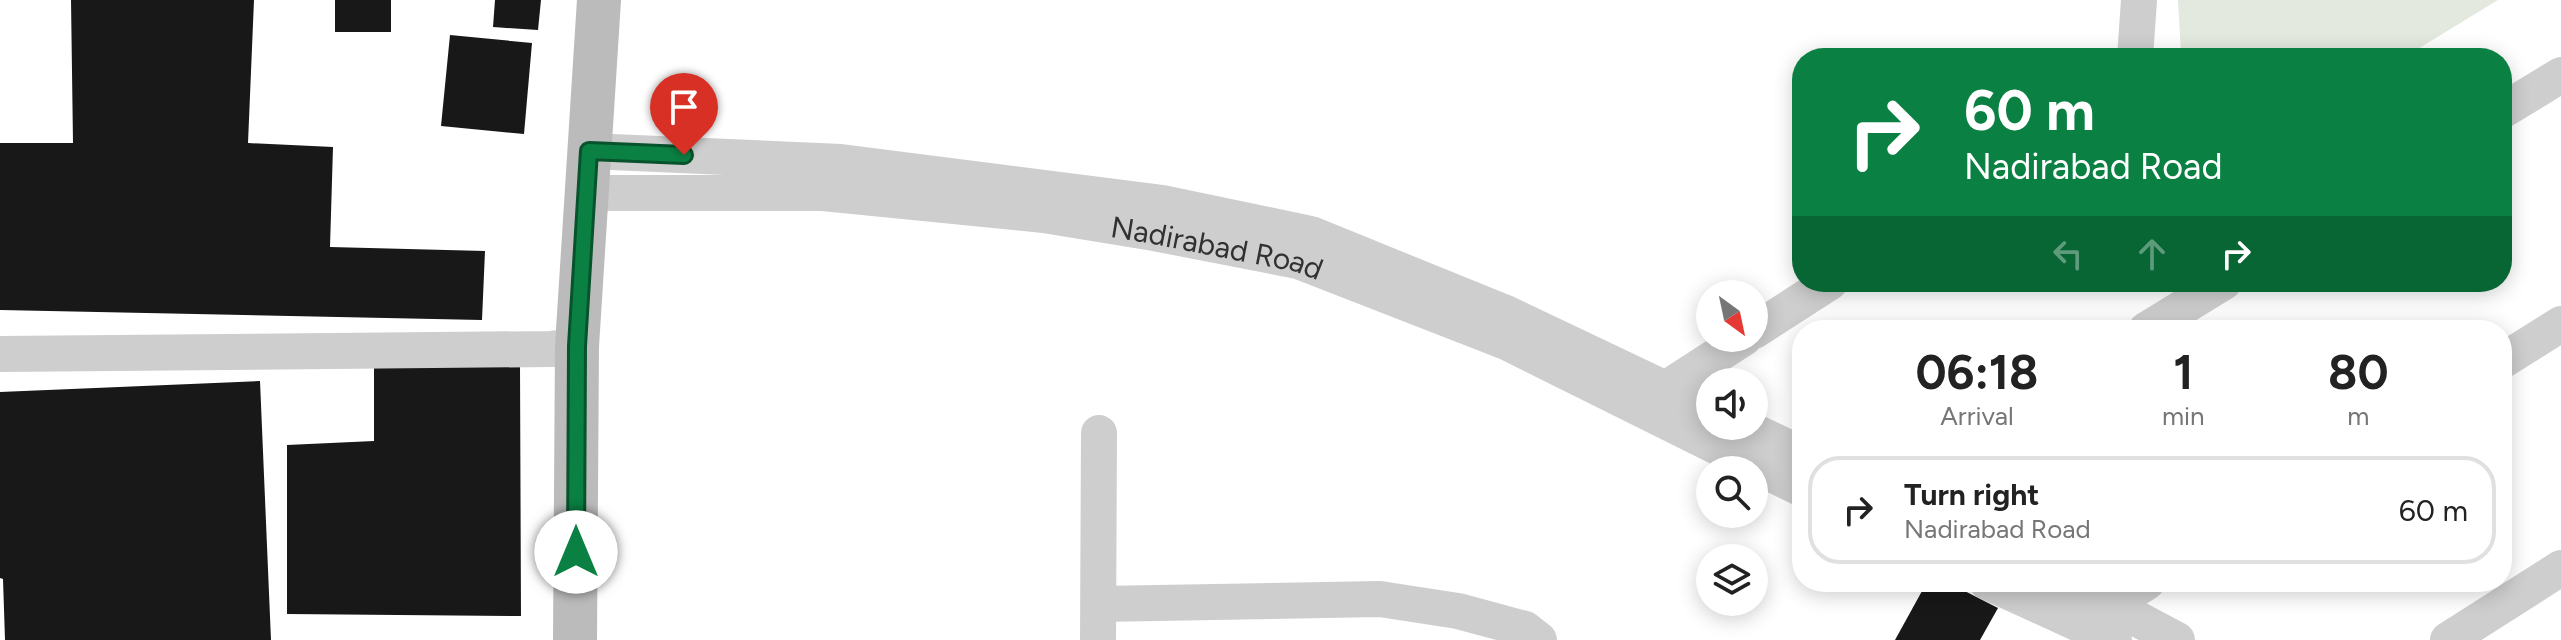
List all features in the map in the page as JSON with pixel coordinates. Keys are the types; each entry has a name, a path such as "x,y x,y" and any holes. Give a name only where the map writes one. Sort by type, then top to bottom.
{"main road":[{"path":"575,640 577,346 599,0"}],"street":[{"path":"2136,48 2139,0"},
{"path":"2512,105 2561,75"},
{"name":"Nadirabad Road","path":"587,172 841,162 1163,203 1311,234 1367,273 1792,484"},
{"name":"Nadirabad Road","path":"1367,273 1508,314 1696,403"},
{"path":"1768,322 1814,292"},
{"path":"2162,320 2208,292"},
{"path":"2512,355 2561,324"},
{"path":"0,354 551,349 577,346"},
{"path":"1665,389 1722,352"},
{"path":"1098,640 1099,433"},
{"path":"1768,438 1792,449"},
{"path":"2448,640 2561,568"},
{"path":"2009,592 2114,640"},
{"path":"2083,592 2177,640"},
{"path":"2111,605 2131,592"},
{"path":"1099,604 1380,599 1458,611 1525,629 1539,640"}],"shaded area":[{"path":"2178,0 2498,0 2419,48 2181,48"}],"building":[{"path":"71,0 254,0 248,143 333,147 330,247 485,251 482,320 0,310 0,143 73,143"},
{"path":"335,0 391,0 391,32 335,32"},
{"path":"495,0 541,0 538,30 493,27"},
{"path":"450,35 532,43 524,134 441,126"},
{"path":"374,366 520,366 521,616 287,614 287,445 374,441"},
{"path":"260,381 271,640 5,640 3,579 0,578 0,392"},
{"path":"1921,592 1967,592 1998,608 1980,640 1895,640"}],"route":[{"path":"576,552 577,346 589,151 684,155"}]}
